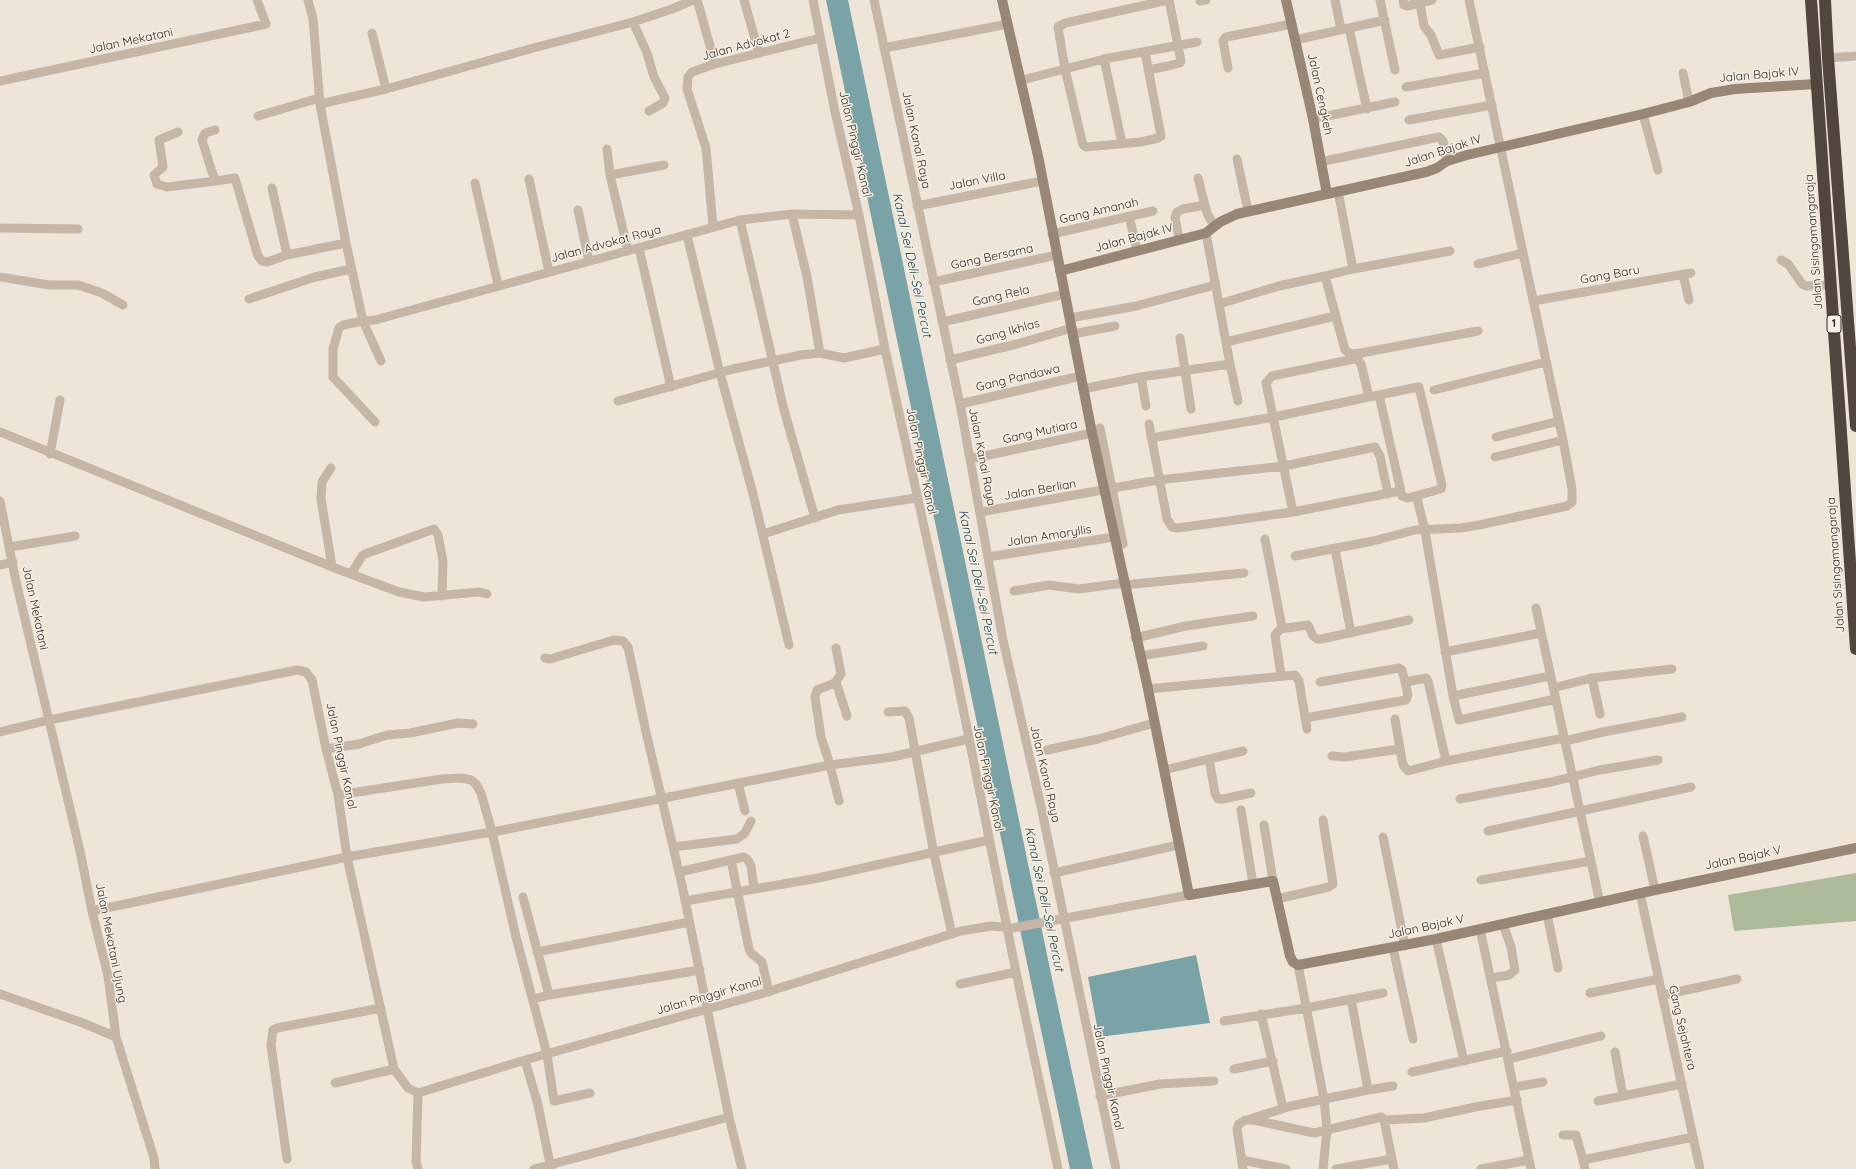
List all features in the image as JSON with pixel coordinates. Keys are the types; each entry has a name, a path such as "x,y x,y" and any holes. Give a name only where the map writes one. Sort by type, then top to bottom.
{"highway":[{"name":"Jalan Sisingamangaraja","path":"1811,0 1856,648"},
{"name":"1","path":"1825,0 1828,58 1856,426"}],"street":[{"name":"Jalan Mekatani","path":"0,81 266,24 257,0"},
{"path":"308,0 313,19 320,101 351,269 363,321 381,360"},
{"path":"258,116 320,101 386,89 550,43 633,22 694,0 698,3 714,64"},
{"path":"744,0 759,53"},
{"name":"Jalan Pinggir Kanal","path":"813,0 835,112 859,215 916,498 949,642 989,840 1010,928 1016,972 1058,1169"},
{"name":"Jalan Kanal Raya","path":"874,0 960,404 1005,648 1054,873 1061,920"},
{"path":"1002,0 1022,80 1083,389 1096,430 1108,490 1114,537 1135,638 1148,689 1189,895"},
{"path":"1145,52 1148,70 1160,136 1147,140 1122,143 1086,147 1083,145 1065,69 1058,32 1059,26 1168,0 1181,59 1180,63 1148,70"},
{"name":"Jalan Cengkeh","path":"1286,0 1313,119 1327,194"},
{"path":"1335,0 1345,28 1367,109"},
{"path":"1380,0 1395,70"},
{"path":"1403,0 1406,6 1432,0"},
{"path":"1295,556 1392,537 1410,531 1467,528 1570,505 1573,499 1563,440 1469,0"},
{"path":"1420,4 1424,26 1432,35 1439,55 1447,55 1480,47"},
{"path":"1296,40 1385,20"},
{"path":"633,22 647,53 654,77 665,98 663,103 649,111"},
{"path":"884,48 1008,24"},
{"path":"1228,68 1223,41 1226,37 1292,24"},
{"path":"372,33 386,89"},
{"name":"Jalan Advokat 2","path":"713,226 709,201 706,148 687,89 688,77 692,72 714,64 820,38"},
{"path":"1022,80 1104,59 1197,42"},
{"path":"1828,58 1856,56"},
{"path":"1104,59 1122,143"},
{"path":"1683,73 1689,102"},
{"path":"1406,88 1485,74"},
{"name":"Jalan Bajak IV","path":"1060,271 1210,230 1227,219 1248,211 1426,172 1437,168 1447,160 1643,114 1689,102 1711,93 1724,90 1816,84"},
{"path":"1313,119 1395,102"},
{"path":"1409,120 1492,105"},
{"path":"1643,114 1658,170"},
{"path":"215,130 205,133 202,140 216,181"},
{"path":"178,132 159,140 163,167 154,175 157,184 167,187 235,178 260,259 267,262 346,243"},
{"path":"1320,162 1438,137 1442,140 1447,160"},
{"path":"607,149 610,176 628,251"},
{"path":"1237,159 1248,211"},
{"path":"610,176 664,165"},
{"path":"1198,178 1208,217 1215,285 1238,401"},
{"path":"529,179 549,272"},
{"name":"Jalan Villa","path":"917,206 1042,181"},
{"path":"475,183 498,285"},
{"path":"272,188 288,256"},
{"path":"1338,191 1353,269"},
{"path":"1179,239 1175,217 1177,212 1183,209 1205,205"},
{"path":"578,210 589,261"},
{"name":"Gang Amanah","path":"1052,234 1152,211"},
{"path":"792,214 807,277 820,353"},
{"name":"Jalan Advokat Raya","path":"375,422 333,377 333,349 339,328 346,324 375,320 498,285 687,235 713,226 740,220 792,214 859,215"},
{"path":"1129,216 1137,250"},
{"path":"740,220 784,410 814,518"},
{"path":"0,228 78,229"},
{"path":"687,235 720,373 738,435 763,534 789,645"},
{"path":"639,248 671,387"},
{"path":"1219,304 1279,286 1353,269 1450,251"},
{"path":"1478,264 1523,253"},
{"name":"Gang Bersama","path":"933,282 1057,255"},
{"path":"1781,260 1788,264 1802,284 1806,286 1831,285"},
{"path":"249,299 315,276 351,269"},
{"name":"Gang Baru","path":"1533,301 1687,274 1689,300"},
{"path":"1325,276 1343,347 1350,354 1478,331"},
{"path":"0,277 49,285 78,285 102,293 123,305"},
{"path":"1071,327 1136,306 1215,285"},
{"name":"Gang Rela","path":"942,322 1065,294"},
{"path":"1226,342 1335,316"},
{"path":"1071,327 1115,326"},
{"name":"Gang Ikhlas","path":"950,360 1018,344 1071,327"},
{"path":"1180,338 1191,409"},
{"path":"618,401 720,373 772,361 820,353 844,358 885,349"},
{"path":"1293,512 1274,417 1266,386 1267,380 1272,376 1347,360 1358,360 1361,364 1369,397"},
{"path":"1434,390 1546,362"},
{"path":"1083,389 1141,377 1230,364"},
{"name":"Gang Pandawa","path":"960,404 1081,376"},
{"path":"1141,377 1146,406"},
{"path":"1151,438 1274,417 1380,394 1418,387 1420,388 1442,486 1439,490 1408,498 1402,497 1380,394"},
{"path":"50,454 60,400"},
{"path":"1496,438 1559,421"},
{"path":"1148,424 1166,519 1169,524 1175,528 1293,512 1400,491"},
{"name":"Gang Mutiara","path":"970,459 1096,430"},
{"path":"0,432 50,454 410,596 442,596 479,592 487,594"},
{"path":"1495,457 1563,440"},
{"name":"Jalan Berlian","path":"980,512 1158,480 1284,466 1376,447 1388,494"},
{"path":"331,468 322,482 321,499 332,566"},
{"path":"1108,490 1123,544"},
{"path":"763,534 838,510 916,498"},
{"path":"1417,498 1425,531 1457,715 1461,720 1556,699"},
{"name":"Jalan Mekatani","path":"0,501 15,577 49,720"},
{"path":"351,574 362,556 365,554 434,528 438,534 443,561 442,596"},
{"path":"10,546 75,536"},
{"name":"Jalan Amaryllis","path":"988,558 1114,537"},
{"path":"1265,539 1281,622 1280,629 1275,635 1280,675"},
{"path":"1335,549 1352,633"},
{"path":"0,565 13,562"},
{"path":"1014,591 1049,585 1079,589 1244,573"},
{"path":"1536,608 1600,903"},
{"path":"1135,638 1186,626 1253,616"},
{"path":"1280,629 1308,625 1313,636 1317,639 1352,633 1409,620"},
{"path":"1445,652 1541,633"},
{"path":"545,658 550,659 614,640 620,640 625,643 628,648 679,872 708,1008 729,1117 742,1169"},
{"path":"1140,656 1203,646"},
{"path":"836,648 841,674 836,682 817,690 815,697 821,737 839,801"},
{"path":"1305,718 1406,700 1408,695 1402,670 1399,668 1320,682"},
{"path":"1553,688 1592,678 1672,669"},
{"name":"Jalan Pinggir Kanal","path":"49,720 302,670 312,680 326,749 338,795 347,857 382,1008 394,1070 408,1088 418,1093 525,1060 769,992 952,934 991,926 1010,928"},
{"path":"1148,689 1293,674 1297,676 1307,729"},
{"path":"1453,696 1550,676"},
{"path":"1405,682 1422,678 1428,681 1446,761"},
{"path":"1592,678 1600,714"},
{"path":"836,682 847,716"},
{"path":"888,712 902,710 906,712 909,718 934,854 952,934"},
{"path":"1395,719 1403,766 1408,771 1446,761 1682,717"},
{"path":"0,732 49,720"},
{"name":"Jalan Mekatani Ujung","path":"49,720 108,976 116,1037 152,1154 155,1169"},
{"path":"326,749 359,744 386,735 410,733 458,723 473,724"},
{"path":"1047,750 1098,739 1154,723"},
{"path":"92,911 347,857 492,832 830,765 892,757 968,739"},
{"path":"1332,756 1345,757 1400,749"},
{"path":"1164,770 1243,752"},
{"path":"1209,759 1215,793 1218,798 1223,799 1251,793"},
{"path":"1460,800 1625,765 1658,760"},
{"path":"338,795 442,779 462,778 471,780 476,784 481,793 492,832 516,937 547,1054 554,1101 590,1093"},
{"path":"738,783 745,811"},
{"path":"1488,831 1691,787"},
{"path":"1241,810 1253,884"},
{"path":"1277,899 1329,887 1333,884 1324,820"},
{"path":"673,847 737,839 745,833 751,821"},
{"path":"1264,825 1273,881 1290,956 1293,962 1298,965 1324,1099 1327,1130 1323,1169"},
{"path":"1643,836 1655,890"},
{"path":"1383,837 1405,946"},
{"path":"685,901 818,878 934,854 989,840"},
{"path":"1054,873 1178,845"},
{"name":"Jalan Bajak V","path":"1298,965 1405,946 1640,893 1856,848"},
{"path":"679,872 744,857 748,860 751,866 754,889"},
{"path":"731,860 749,949 750,952 762,962 769,992"},
{"path":"1481,880 1591,861"},
{"path":"1010,928 1273,881"},
{"name":"Gang Sejahtera","path":"1640,893 1700,1169"},
{"path":"524,897 549,995"},
{"path":"1547,914 1558,968"},
{"name":"Jalan Pinggir Kanal","path":"1061,920 1116,1169"},
{"path":"537,952 689,922"},
{"path":"1491,978 1509,975 1515,970 1511,947 1503,924"},
{"path":"1480,929 1530,1164 1481,1169"},
{"path":"1436,939 1464,1061"},
{"path":"1393,948 1413,1039"},
{"path":"533,999 549,995 700,970"},
{"path":"960,984 1016,972"},
{"path":"1590,993 1659,979"},
{"path":"1663,995 1737,979"},
{"path":"1224,1021 1306,1008 1382,993"},
{"path":"0,994 83,1023 116,1037"},
{"path":"1351,999 1368,1090"},
{"path":"287,1159 271,1045 273,1030 382,1008"},
{"path":"1261,1014 1283,1108"},
{"path":"1412,1072 1464,1061 1508,1055 1601,1036"},
{"path":"1614,1052 1623,1096"},
{"path":"525,1060 538,1106 551,1167"},
{"path":"1234,1069 1273,1061"},
{"path":"335,1083 394,1070"},
{"path":"1100,1096 1160,1084 1214,1081"},
{"path":"1514,1087 1543,1082"},
{"path":"1598,1101 1682,1084"},
{"path":"1286,1169 1242,1164 1238,1126 1241,1122 1283,1108 1393,1086"},
{"path":"418,1093 416,1161 418,1169"},
{"path":"1249,1119 1314,1133 1381,1117 1384,1120 1424,1118 1517,1100"},
{"path":"534,1169 551,1167 729,1117"},
{"path":"1384,1120 1394,1169"},
{"path":"1563,1135 1576,1135 1584,1164 1693,1137"},
{"path":"1336,1169 1392,1159"}],"green space":[{"path":"1856,873 1856,921 1734,931 1728,895"}],"water":[{"path":"826,0 848,0 1093,1169 1070,1169"},
{"path":"1196,955 1210,1023 1099,1037 1088,977"}],"water label":[{"name":"Kanal Sei Deli–Sei Percut","path":"912,265"},
{"name":"Kanal Sei Deli–Sei Percut","path":"978,582"},
{"name":"Kanal Sei Deli–Sei Percut","path":"1044,899"}]}
